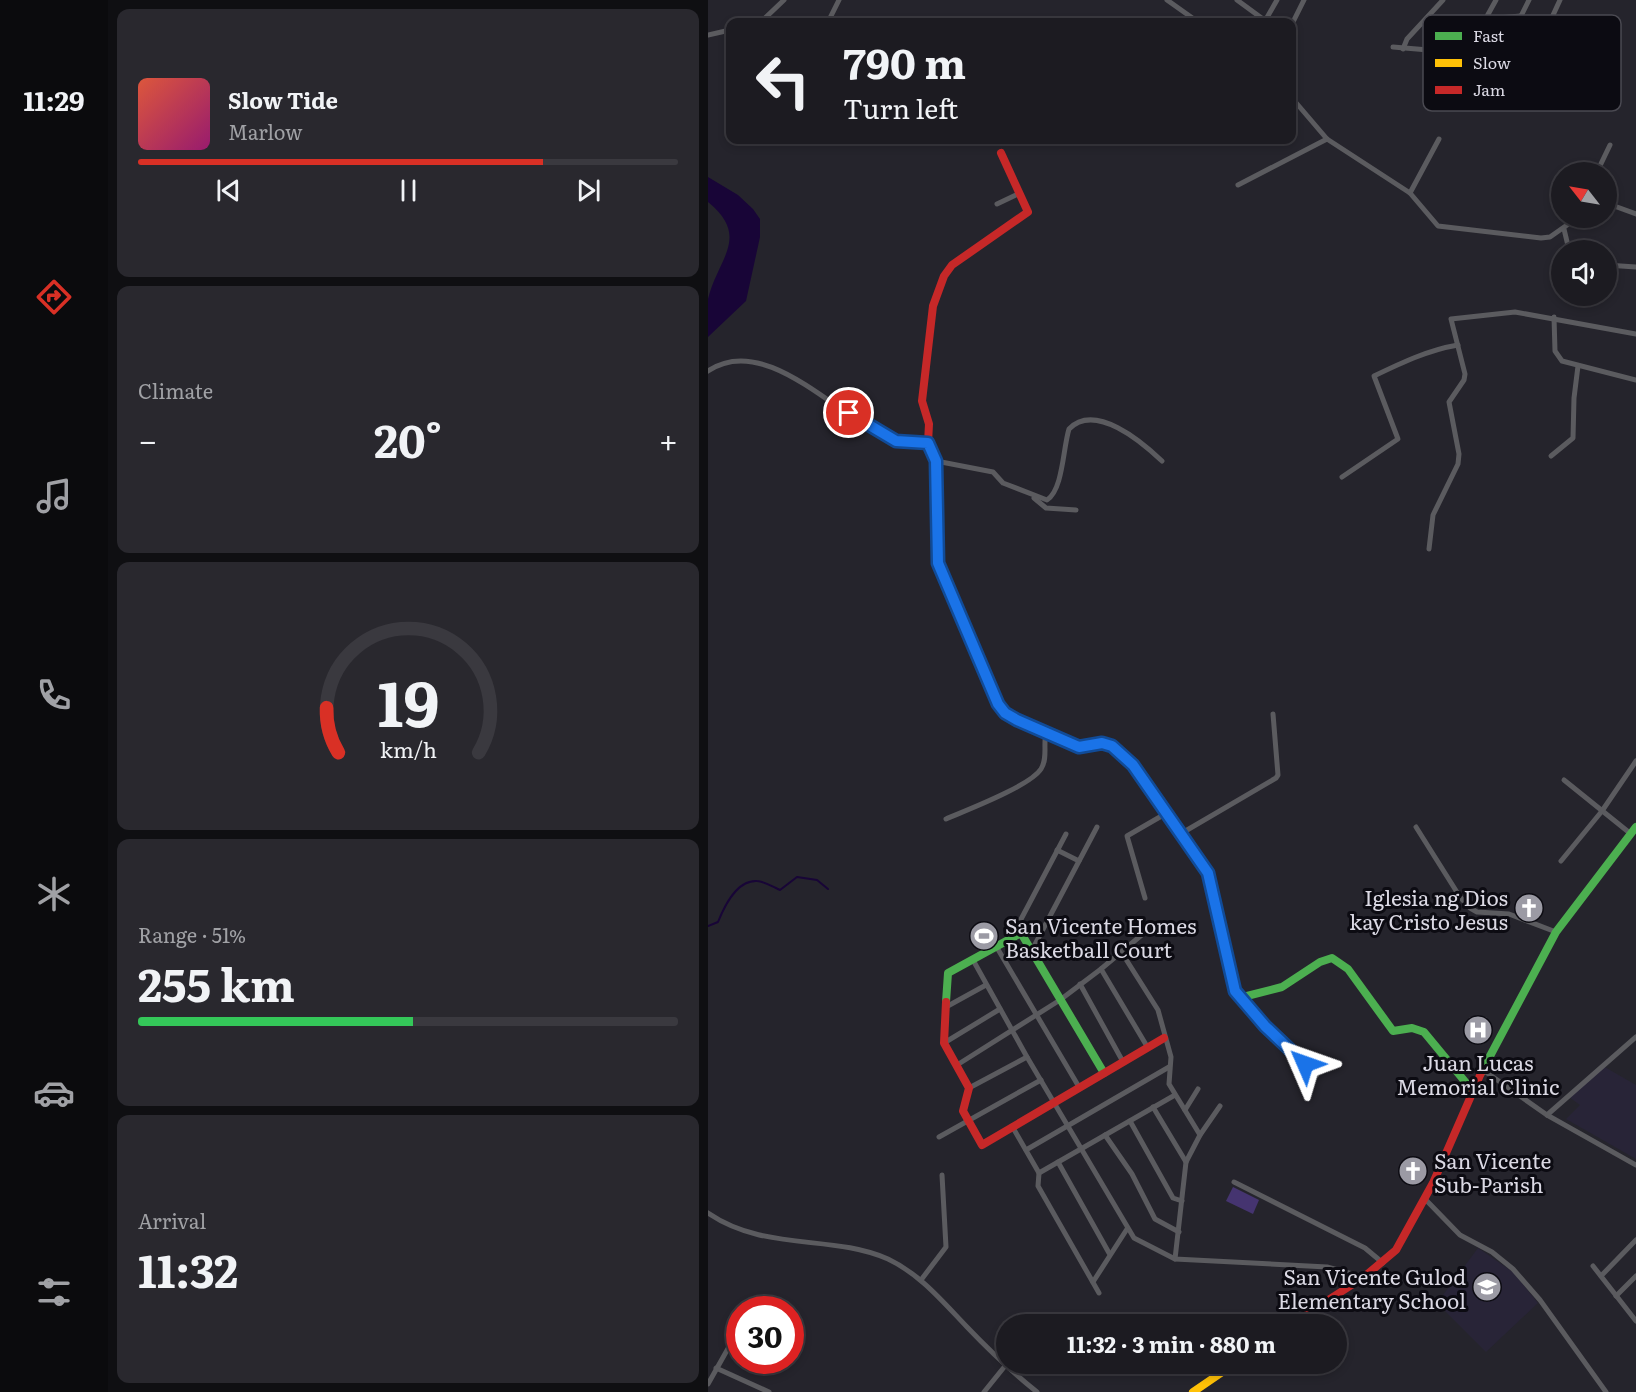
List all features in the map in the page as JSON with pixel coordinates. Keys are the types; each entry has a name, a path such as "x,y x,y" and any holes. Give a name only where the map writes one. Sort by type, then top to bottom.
{"street":[{"path":"766,18 784,0"},
{"path":"830,18 839,0"},
{"path":"1167,0 1192,18"},
{"path":"1236,0 1261,18"},
{"path":"1268,18 1277,0"},
{"path":"1295,18 1304,0"},
{"path":"1429,15 1443,0"},
{"path":"1488,15 1496,0"},
{"path":"1522,15 1529,0"},
{"path":"1553,15 1560,0"},
{"path":"1403,49 1407,39 1423,22"},
{"path":"708,35 726,31"},
{"path":"1393,47 1423,50"},
{"path":"1296,103 1327,139 1410,193 1434,222 1444,228 1541,238 1550,237 1564,229 1567,240"},
{"path":"1238,185 1327,139"},
{"path":"1410,193 1439,140"},
{"path":"1602,162 1610,145"},
{"path":"1001,153 1028,212 952,265 944,276 933,306 922,401 928,424 928,443 936,461 938,563 998,704 1005,713 1079,747 1102,743 1120,751 1133,765 1165,814 1182,833 1210,879 1235,991 1239,998 1317,1075"},
{"path":"997,204 1020,193"},
{"path":"1617,207 1636,214"},
{"path":"1617,266 1636,267"},
{"path":"1428,549 1433,515 1458,464 1459,454 1449,402 1464,380 1451,319 1515,312 1554,317 1636,334"},
{"path":"1554,317 1555,351 1562,361 1636,380"},
{"path":"1342,477 1398,439 1374,376 1411,358 1439,348 1458,345"},
{"path":"708,371 720,365 746,362 766,365 793,377 886,437 907,444 928,443"},
{"path":"1551,456 1573,438 1578,366"},
{"path":"936,461 993,472 1003,483 1043,501 1052,496 1069,429 1076,423 1087,419 1117,426 1145,445 1162,461"},
{"path":"1033,496 1046,508 1076,510"},
{"path":"1182,833 1276,778 1273,714"},
{"path":"946,819 999,796 1036,774 1044,762 1046,733"},
{"path":"1561,861 1602,811 1636,761"},
{"path":"1307,1314 1383,1263 1401,1243 1425,1199 1472,1090 1556,932 1633,831 1602,811 1564,780"},
{"path":"1145,898 1127,836 1165,814"},
{"path":"1031,952 1097,827"},
{"path":"1416,827 1460,897 1470,908 1477,912 1509,914 1556,932"},
{"path":"1066,834 1019,923 1021,933 1031,952 1104,1073"},
{"path":"1057,850 1079,861"},
{"path":"1021,933 948,973 944,1043 969,1088 963,1111 982,1144 1054,1104 1122,1060 1164,1038"},
{"path":"957,1065 1060,1000 1122,953 1144,933"},
{"path":"996,946 1079,1087"},
{"path":"1122,953 1158,1010 1171,1057 1169,1084 1200,1135"},
{"path":"1239,998 1282,987 1320,962 1332,958 1348,969 1393,1031 1412,1028 1424,1032 1472,1090"},
{"path":"973,960 1127,1229 1140,1243 1174,1259 1327,1267 1364,1277"},
{"path":"1101,969 1148,1048"},
{"path":"1080,984 1122,1060"},
{"path":"946,1007 987,985"},
{"path":"944,1043 1000,1009"},
{"path":"1547,1115 1636,1037"},
{"path":"969,1088 1027,1057"},
{"path":"1026,1149 1069,1127 1169,1067"},
{"path":"1483,1070 1547,1115 1636,1165"},
{"path":"939,1137 1041,1080"},
{"path":"1185,1110 1198,1089"},
{"path":"1039,1173 1175,1095"},
{"path":"1174,1259 1186,1162 1200,1135 1220,1106"},
{"path":"1153,1107 1186,1162"},
{"path":"1130,1121 1173,1197 1182,1201"},
{"path":"1012,1126 1039,1173 1038,1186 1099,1293"},
{"path":"1105,1135 1132,1174 1155,1219 1179,1232"},
{"path":"1058,1162 1109,1253"},
{"path":"921,1280 946,1247 942,1175"},
{"path":"1234,1182 1365,1248 1383,1263"},
{"path":"1425,1199 1461,1234 1492,1252 1513,1269 1540,1300 1606,1392"},
{"path":"708,1214 757,1236 868,1252 888,1260 921,1280 996,1357"},
{"path":"1093,1282 1109,1253 1127,1229"},
{"path":"1601,1276 1636,1240"},
{"path":"1593,1266 1635,1317"},
{"path":"1616,1296 1636,1276"},
{"path":"708,1384 726,1352"},
{"path":"716,1368 769,1392"},
{"path":"984,1392 999,1374"},
{"path":"1015,1374 1037,1392"},
{"path":"1193,1392 1219,1374"}],"shaded area":[{"path":"708,177 738,195 753,209 760,219 760,237 746,301 708,337 708,299 724,260 730,237 728,226 708,202"},
{"path":"1603,1066 1636,1085 1636,1159 1566,1119 1580,1105 1569,1097"},
{"path":"1233,1187 1259,1200 1253,1214 1226,1201"},
{"name":"San Vicente Gulod Elementary School","path":"1478,1248 1513,1272 1538,1303 1486,1352 1437,1303"}],"waterway":[{"path":"708,926 718,922 732,895 750,882 763,882 780,890 797,877 817,880 828,889"}],"traffic: fast":[{"path":"936,472 938,563 998,704 1010,716"},
{"path":"1481,1073 1556,932 1636,827"},
{"path":"946,1002 948,973 1021,933 1104,1073"},
{"path":"1228,962 1239,998 1282,987 1320,962 1332,958 1348,969 1393,1031 1412,1028 1424,1032 1472,1090"}],"traffic: slow":[{"path":"1193,1392 1219,1374"}],"traffic: jam":[{"path":"936,472 936,461 928,443 929,424 922,401 933,306 944,276 952,265 1028,212 1001,153"},
{"path":"1010,716 1079,747 1102,743 1111,746 1133,765 1208,873 1228,962"},
{"path":"946,1002 944,1043 969,1088 963,1111 982,1145 1164,1038"},
{"path":"1307,1314 1364,1277 1396,1250 1433,1183 1481,1073"}],"place":[{"name":"Iglesia ng Dios kay Cristo Jesus","path":"1529,908"},
{"name":"San Vicente Homes Basketball Court","path":"984,936"},
{"name":"Juan Lucas Memorial Clinic","path":"1478,1030"},
{"name":"San Vicente Sub-Parish","path":"1413,1171"},
{"name":"San Vicente Gulod Elementary School","path":"1487,1287"}],"route":[{"path":"849,413 896,441 907,444 928,443 936,461 938,563 998,704 1005,713 1017,720 1079,747 1102,743 1112,746 1133,765 1208,873 1235,991 1239,998 1305,1064"}]}
